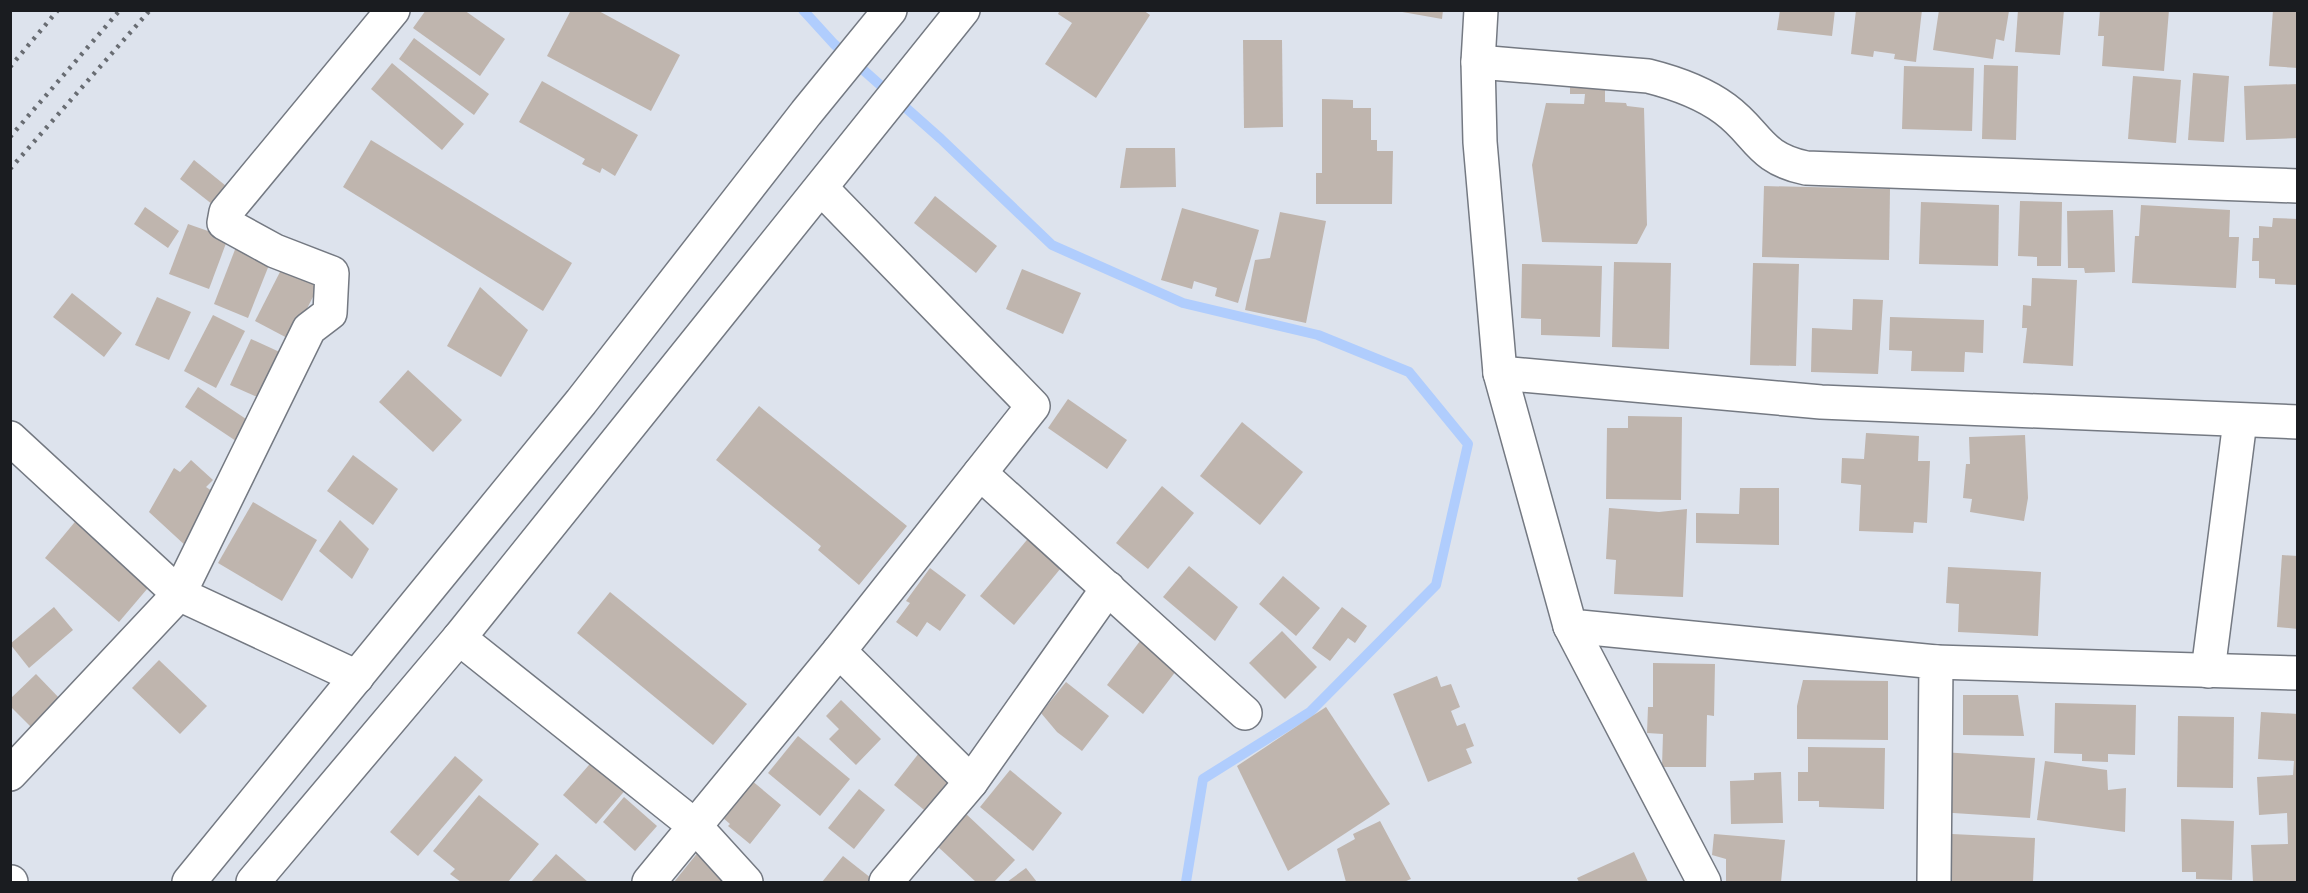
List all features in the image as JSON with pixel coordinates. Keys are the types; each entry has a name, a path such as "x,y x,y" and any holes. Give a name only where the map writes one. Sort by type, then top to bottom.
{"main road":[{"path":"16,757 180,594 309,328 330,313 332,273 275,251 243,234 224,223 226,212 393,10"},
{"path":"189,882 581,402 806,113 890,10"},
{"path":"253,882 459,638 963,10"},
{"path":"1481,10 1478,62 1480,142 1500,373 1570,626 1704,882"},
{"path":"1478,62 1648,76 1674,83 1701,93 1727,110 1766,152 1785,164 1806,168 2298,186"},
{"path":"649,882 839,651 1033,406 821,188"},
{"path":"1500,373 1821,402 2298,422"},
{"path":"2208,671 2240,421"},
{"path":"10,438 180,594 357,677"},
{"path":"980,473 1245,713"},
{"path":"885,882 971,782 1108,588"},
{"path":"1570,626 1936,662 2298,673"},
{"path":"459,638 695,826 746,882"},
{"path":"839,651 971,782"},
{"path":"1934,882 1936,662"}],"building":[{"path":"426,10 464,10 505,39 480,76 413,28"},
{"path":"571,10 597,10 680,55 651,111 547,56"},
{"path":"1060,10 1143,10 1150,15 1096,98 1045,64 1072,23 1058,14"},
{"path":"1391,10 1443,10 1442,19"},
{"path":"1780,10 1835,10 1832,36 1777,30"},
{"path":"1856,10 1922,10 1916,62 1894,59 1895,54 1874,51 1873,57 1851,54"},
{"path":"1939,10 2009,11 2004,41 1996,39 1993,59 1933,50"},
{"path":"2018,10 2064,10 2060,55 2015,52"},
{"path":"2100,10 2169,10 2164,71 2102,66 2104,36 2098,36"},
{"path":"2273,10 2298,10 2298,68 2269,66"},
{"path":"414,38 489,94 474,115 399,59"},
{"path":"1243,40 1282,40 1283,127 1244,128"},
{"path":"392,63 464,124 442,150 371,89"},
{"path":"1984,65 2018,66 2016,140 1982,139"},
{"path":"1904,66 1974,68 1972,131 1902,129"},
{"path":"2193,73 2229,76 2224,142 2188,140"},
{"path":"2133,76 2181,80 2176,143 2128,139"},
{"path":"542,81 638,135 615,176 602,168 600,173 582,164 585,159 519,122"},
{"path":"1570,83 1625,90 1605,89 1605,102 1626,103 1627,106 1644,108 1647,225 1637,244 1542,242 1532,165 1546,103 1584,104 1585,94 1570,94"},
{"path":"2298,84 2298,138 2246,140 2244,86"},
{"path":"1322,99 1353,100 1353,108 1371,108 1371,140 1377,140 1377,151 1393,151 1392,204 1316,204 1316,173 1322,173"},
{"path":"371,140 572,263 543,311 343,187"},
{"path":"1126,148 1175,148 1176,187 1120,188"},
{"path":"194,160 231,190 217,208 180,179"},
{"path":"1764,186 1890,189 1889,260 1762,257"},
{"path":"935,196 997,246 976,273 914,223"},
{"path":"2020,201 2062,202 2061,266 2037,266 2037,257 2018,256"},
{"path":"1921,202 1999,205 1998,266 1919,264"},
{"path":"2141,205 2230,210 2229,237 2239,237 2236,288 2132,283 2135,236 2139,236"},
{"path":"145,207 179,231 168,248 134,224"},
{"path":"1182,208 1259,230 1238,303 1215,296 1217,288 1194,281 1192,289 1161,280"},
{"path":"2113,210 2115,272 2085,273 2084,268 2068,268 2067,211"},
{"path":"1280,212 1326,221 1306,323 1245,310 1255,260 1270,258"},
{"path":"2273,218 2298,219 2298,285 2275,284 2275,279 2259,278 2259,261 2252,261 2253,238 2259,238 2259,226 2272,227"},
{"path":"188,224 228,238 209,289 169,274"},
{"path":"236,247 271,260 248,318 214,304"},
{"path":"1614,262 1671,263 1669,349 1612,347"},
{"path":"1753,263 1799,264 1796,366 1750,365"},
{"path":"1522,264 1602,266 1600,337 1541,335 1541,319 1521,318"},
{"path":"283,266 319,285 291,340 255,321"},
{"path":"1022,269 1081,293 1063,334 1006,309"},
{"path":"2032,278 2077,280 2073,366 2023,363 2027,328 2022,328 2023,305 2031,306"},
{"path":"480,287 528,330 501,377 447,346"},
{"path":"72,293 122,333 104,357 53,317"},
{"path":"157,297 191,312 169,360 135,345"},
{"path":"1853,299 1883,300 1878,374 1811,372 1812,328 1852,330"},
{"path":"213,315 245,331 216,388 184,371"},
{"path":"1890,317 1984,320 1983,353 1965,352 1964,372 1911,371 1912,351 1889,350"},
{"path":"251,339 284,354 264,400 230,385"},
{"path":"408,370 462,420 433,452 379,402"},
{"path":"198,387 249,421 236,441 185,407"},
{"path":"1068,399 1127,440 1107,469 1048,428"},
{"path":"759,406 907,526 859,585 818,550 821,546 716,460"},
{"path":"1628,416 1682,417 1681,500 1606,499 1607,428 1628,428"},
{"path":"1242,422 1303,472 1260,525 1200,476"},
{"path":"1866,433 1919,436 1918,461 1930,461 1927,523 1914,522 1913,533 1859,531 1861,485 1841,483 1842,458 1864,459"},
{"path":"2025,435 2028,498 2024,521 1970,512 1972,499 1963,498 1966,464 1970,464 1969,437"},
{"path":"353,455 398,489 373,525 327,491"},
{"path":"191,460 213,480 206,487 218,495 187,547 149,512 174,468 180,472"},
{"path":"1162,486 1194,513 1148,569 1116,543"},
{"path":"1740,488 1779,488 1779,545 1696,543 1696,513 1739,514"},
{"path":"253,502 317,540 282,601 218,563"},
{"path":"1609,508 1659,512 1687,509 1683,597 1614,594 1616,560 1606,559"},
{"path":"79,517 153,582 119,622 45,558"},
{"path":"340,520 369,549 352,579 319,551"},
{"path":"1036,529 1070,557 1014,625 980,596"},
{"path":"2282,555 2298,556 2298,629 2277,627"},
{"path":"1189,566 1238,607 1215,641 1163,597"},
{"path":"1948,567 2041,572 2038,636 1958,632 1959,604 1946,603"},
{"path":"930,568 966,595 940,631 927,622 917,637 896,622 910,603 906,601"},
{"path":"1283,576 1320,608 1296,636 1259,604"},
{"path":"610,592 747,704 713,745 577,633"},
{"path":"54,607 73,630 29,668 10,644"},
{"path":"1342,607 1367,626 1355,643 1348,638 1330,661 1312,648"},
{"path":"1149,629 1186,658 1143,714 1107,685"},
{"path":"1282,631 1317,667 1285,699 1249,663"},
{"path":"159,660 207,706 180,734 132,688"},
{"path":"1653,663 1715,664 1714,716 1707,715 1706,767 1662,767 1663,734 1647,733 1648,707 1653,707"},
{"path":"36,674 62,701 33,729 10,706 10,699"},
{"path":"1437,676 1441,687 1451,684 1460,707 1451,711 1457,726 1465,723 1474,746 1466,749 1472,763 1428,782 1393,694"},
{"path":"1803,680 1888,681 1888,740 1797,739 1797,706"},
{"path":"1066,682 1109,716 1082,751 1057,732 1041,713"},
{"path":"1963,695 2018,695 2024,736 1963,735"},
{"path":"841,700 881,739 856,765 829,739 839,729 826,716"},
{"path":"2055,703 2136,705 2135,755 2108,754 2108,762 2082,761 2082,754 2054,753"},
{"path":"1326,707 1390,804 1288,871 1237,766"},
{"path":"2261,712 2298,714 2298,882 2253,882 2251,845 2288,844 2287,813 2259,815 2257,777 2293,775 2294,761 2258,759"},
{"path":"2178,716 2234,717 2233,788 2177,787"},
{"path":"798,736 850,779 820,816 768,773"},
{"path":"1808,747 1885,748 1884,809 1819,807 1819,801 1798,801 1798,772 1808,772"},
{"path":"1942,752 2035,758 2030,818 1938,812"},
{"path":"919,753 955,782 929,814 894,785"},
{"path":"455,756 483,780 418,856 390,832"},
{"path":"595,758 628,787 596,824 563,795"},
{"path":"2045,761 2107,770 2108,790 2126,788 2125,832 2037,820"},
{"path":"1010,770 1062,813 1033,851 980,807"},
{"path":"1781,772 1783,823 1731,824 1730,781 1754,780 1754,773"},
{"path":"751,780 781,805 750,844 728,826 730,824 722,817"},
{"path":"859,789 885,810 854,849 828,828"},
{"path":"479,795 539,844 508,882 461,882 450,874 455,869 433,851"},
{"path":"624,797 657,826 635,851 603,822"},
{"path":"964,812 1015,860 994,882 976,882 935,844"},
{"path":"2181,819 2234,821 2232,880 2196,879 2196,872 2182,872"},
{"path":"1380,821 1411,879 1404,882 1346,882 1337,849 1355,839 1353,834"},
{"path":"1714,834 1785,840 1781,882 1726,882 1726,859 1712,855"},
{"path":"1952,834 2035,838 2033,882 1950,882"},
{"path":"699,851 737,882 674,882"},
{"path":"1634,852 1648,882 1579,882 1577,878"},
{"path":"556,854 588,882 531,882"},
{"path":"843,856 876,882 822,882"},
{"path":"1026,868 1037,882 1007,882"}],"waterway":[{"path":"803,10 834,44 941,139 1052,245 1183,303 1318,335 1409,372 1468,444 1436,585 1310,712 1203,779 1186,882"}],"railway":[{"path":"10,67 58,10"},
{"path":"10,137 120,10"},
{"path":"10,169 150,10"}]}
